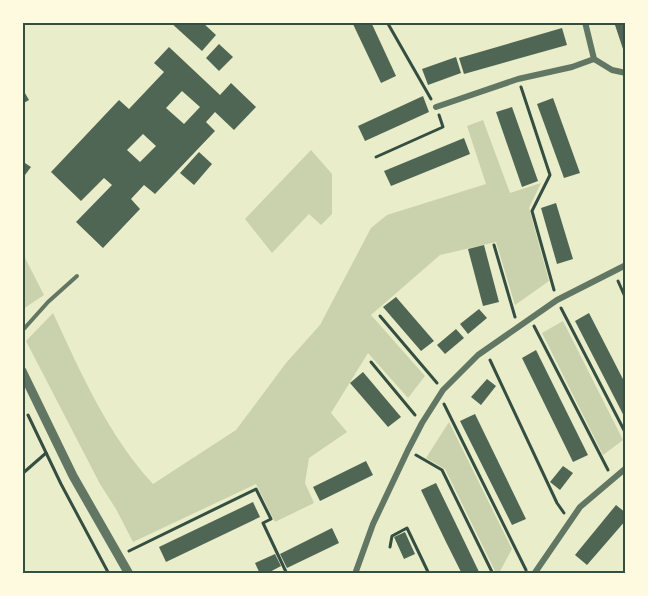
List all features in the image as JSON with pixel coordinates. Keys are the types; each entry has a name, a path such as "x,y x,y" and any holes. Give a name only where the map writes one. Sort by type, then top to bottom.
{"street":[{"path":"585,22 594,59 612,69 626,73"},
{"path":"436,107 518,79 572,67 594,59"},
{"path":"354,573 373,524 408,450 441,392 462,369 485,350 556,300 626,266"},
{"path":"22,371 73,476 129,573"},
{"path":"534,573 580,507 626,468"},
{"path":"323,573 343,573"}],"lane":[{"path":"22,331 77,276"}],"path":[{"path":"376,157 443,127 436,107 387,22"},
{"path":"518,79 550,175 532,210 556,300 626,434"},
{"path":"494,245 518,327"},
{"path":"613,271 626,299"},
{"path":"380,315 441,392 528,573"},
{"path":"530,318 613,479"},
{"path":"485,350 557,502 570,522"},
{"path":"371,362 422,423"},
{"path":"408,450 442,470 493,573"},
{"path":"22,474 46,453"},
{"path":"119,556 256,489 271,519 263,523 286,573"},
{"path":"390,547 392,536 408,528 429,573"}],"green space":[{"path":"483,120 510,193 541,183 529,208 549,281 515,305 496,242 440,255 371,315 425,376 408,398 368,353 331,413 347,432 309,458 305,483 314,503 275,522 256,484 133,542 100,484 26,341 53,313 85,381 109,424 122,445 153,484 236,430 286,363 320,325 371,228 387,215 486,184 467,126"},
{"path":"311,150 332,174 332,214 321,225 309,214 272,253 245,219"},
{"path":"22,252 44,295 23,309 22,308"},
{"path":"563,321 623,440 603,455 542,333"},
{"path":"449,422 512,549 499,573 496,573 445,469 426,458"}],"building":[{"path":"170,22 202,22 216,35 202,51"},
{"path":"352,22 371,22 396,76 381,83"},
{"path":"614,22 626,22 626,55 625,55"},
{"path":"562,28 567,45 464,74 459,58"},
{"path":"219,44 233,57 219,71 206,58"},
{"path":"169,47 220,95 231,83 256,107 234,130 215,112 206,122 215,131 155,194 144,185 131,199 140,209 103,248 76,222 112,185 104,178 81,201 51,172 119,100 129,109 164,72 154,63","holes":["182,91 200,107 184,124 166,108","143,134 156,146 140,162 127,150"]},
{"path":"456,57 461,73 428,85 422,69"},
{"path":"22,88 29,100 22,104"},
{"path":"423,96 429,112 365,141 358,126"},
{"path":"553,98 580,173 564,178 537,104"},
{"path":"512,107 538,181 522,187 496,112"},
{"path":"464,138 470,154 391,186 384,171"},
{"path":"199,152 212,164 194,185 180,173"},
{"path":"22,161 31,167 22,179"},
{"path":"556,203 573,259 557,264 541,208"},
{"path":"484,245 499,302 483,306 468,249"},
{"path":"396,297 434,341 421,351 383,307"},
{"path":"479,309 487,318 468,334 460,324"},
{"path":"589,313 626,385 626,420 575,321"},
{"path":"456,329 464,338 445,354 437,345"},
{"path":"536,350 588,455 573,462 522,358"},
{"path":"363,372 401,417 388,427 350,383"},
{"path":"487,379 496,386 481,405 471,397"},
{"path":"475,414 526,519 512,525 460,421"},
{"path":"366,461 373,475 320,501 313,487"},
{"path":"563,466 573,473 560,490 550,482"},
{"path":"436,483 480,574 462,574 446,542 421,490"},
{"path":"253,502 260,517 166,562 159,547"},
{"path":"616,505 626,513 626,520 587,565 575,555"},
{"path":"332,528 339,543 287,568 280,554"},
{"path":"405,532 415,554 404,559 394,537"},
{"path":"275,554 281,566 266,574 260,574 255,563"}]}
